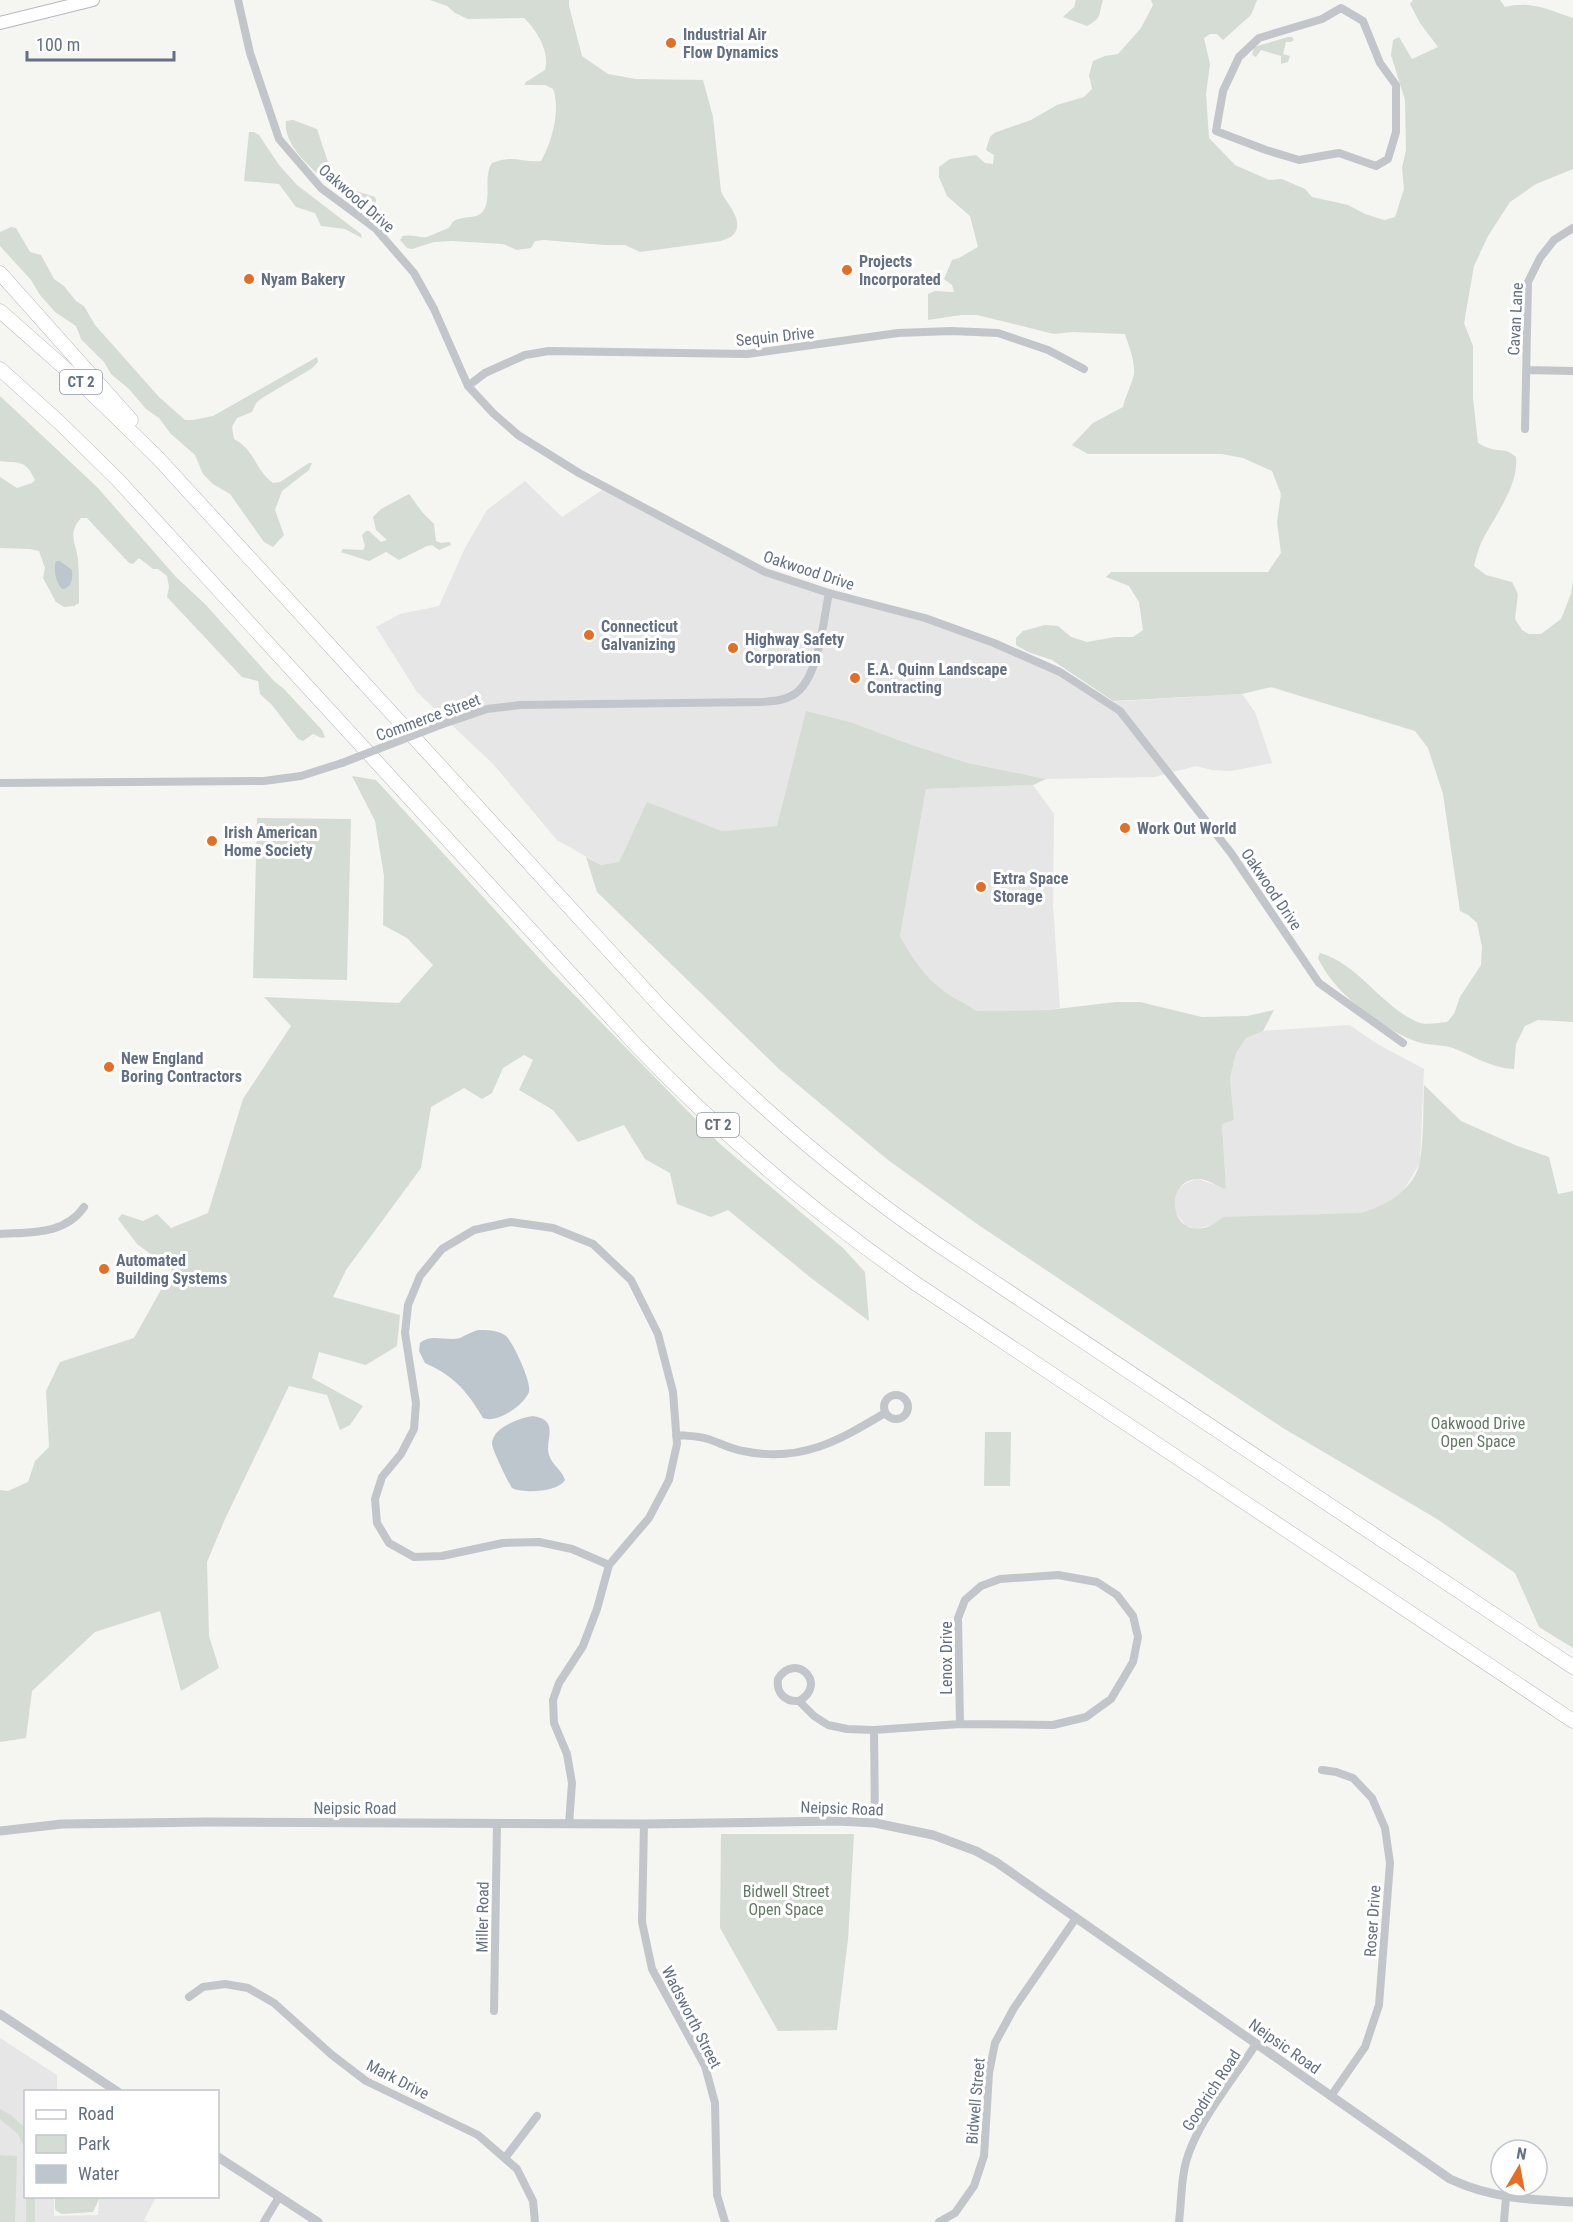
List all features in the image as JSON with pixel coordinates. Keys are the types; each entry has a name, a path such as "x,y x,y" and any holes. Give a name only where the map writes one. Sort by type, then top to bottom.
{"highway":[{"path":"0,273 105,389 158,458"},
{"name":"CT 2","path":"0,311 83,384 158,458 658,1004 711,1058 787,1128 863,1190 937,1244 1573,1667"},
{"name":"CT 2","path":"0,369 60,423 134,496 636,1045 693,1103 760,1163 837,1226 915,1282 1573,1721"}],"main road":[{"path":"0,23 93,0"}],"street":[{"name":"Oakwood Drive","path":"238,0 250,52 279,139 321,188 375,228 414,273 434,309 468,386 493,413 518,435 579,473 765,572 829,593 925,618 994,643 1060,672 1120,711 1231,853 1319,983 1403,1043"},
{"path":"1342,4 1363,21 1380,63 1396,85 1396,132 1388,159 1376,166 1339,153 1299,160 1216,131 1223,92 1239,57 1259,38 1322,19 1342,4"},
{"name":"Cavan Lane","path":"1525,429 1528,282 1540,258 1554,240 1573,228"},
{"name":"Sequin Drive","path":"468,386 485,373 525,355 549,351 747,354 898,333 951,331 998,333 1048,350 1084,369"},
{"path":"1527,370 1573,371"},
{"name":"Commerce Street","path":"0,783 264,782 301,776 342,763 487,709 520,705 761,702 787,698 801,689 811,674 829,593"},
{"path":"0,1234 56,1228 72,1222 84,1207"},
{"path":"569,1824 572,1783 567,1755 554,1723 553,1700 559,1683 583,1646 597,1609 609,1565 649,1518 669,1480 676,1435 673,1392 658,1334 631,1280 594,1244 553,1228 511,1222 474,1230 442,1249 420,1276 408,1305 405,1333 416,1404 414,1429 401,1454 382,1477 375,1499 377,1523 389,1543 414,1557 442,1556 503,1542 539,1542 572,1549 609,1565"},
{"path":"676,1435 706,1438 740,1451 771,1456 808,1451 847,1436 885,1413"},
{"name":"Lenox Drive","path":"799,1701 809,1693 811,1683 806,1673 791,1668 778,1679 778,1690 787,1700 799,1701 814,1716 828,1725 847,1729 874,1730 960,1724 1053,1725 1086,1717 1111,1699 1133,1662 1138,1637 1133,1616 1117,1595 1097,1582 1058,1575 1000,1579 981,1586 965,1600 958,1618 960,1724"},
{"path":"874,1730 875,1823"},
{"name":"Roser Drive","path":"1322,1770 1353,1778 1372,1798 1385,1828 1390,1863 1379,2005 1365,2047 1331,2096"},
{"name":"Neipsic Road","path":"0,1831 62,1824 644,1824 798,1821 875,1823 933,1835 976,1851 996,1862 1450,2179 1466,2187 1489,2193"},
{"name":"Miller Road","path":"494,2011 497,1823"},
{"name":"Wadsworth Street","path":"644,1824 642,1922 652,1969 705,2066 715,2103 717,2195 725,2222"},
{"name":"Bidwell Street","path":"939,2222 955,2214 968,2195 974,2186 984,2156 989,2073 995,2043 1014,2008 1076,1918"},
{"name":"Mark Drive","path":"189,1997 203,1987 225,1984 248,1988 274,2003 332,2055 366,2081 478,2135 517,2169 533,2201 535,2222"},
{"path":"0,2014 116,2090"},
{"name":"Goodrich Road","path":"1179,2222 1184,2170 1192,2143 1256,2044"},
{"path":"505,2158 537,2116"},
{"path":"219,2158 318,2222"},
{"path":"264,2222 279,2197"},
{"path":"1504,2222 1506,2198"},
{"name":"Neipsic Road","path":"1519,2198 1573,2202"}],"shaded area":[{"path":"525,481 562,517 605,488 765,572 925,618 1060,672 1106,702 1242,694 1255,712 1272,763 1231,771 1196,766 1154,777 1046,779 968,763 853,723 777,826 722,831 647,803 619,862 601,865 557,840 494,765 417,692 376,627 400,614 439,606 465,548 487,510"},
{"name":"Extra Space Storage","path":"1033,785 1054,814 1053,905 1060,1008 976,1011 940,989 920,969 900,936 926,789"},
{"path":"1349,1025 1379,1045 1424,1069 1420,1163 1403,1191 1387,1203 1359,1213 1212,1225 1196,1229 1186,1226 1175,1212 1174,1198 1177,1189 1198,1179 1226,1189 1222,1123 1234,1120 1230,1078 1236,1053 1246,1038 1263,1031"},
{"path":"0,2038 57,2075 57,2090 24,2090 24,2198 54,2198 54,2216 98,2215 99,2198 155,2198 144,2220 148,2222 0,2222"}],"green space":[{"path":"430,0 569,0 582,56 608,74 636,79 703,80 713,117 721,191 736,217 737,228 734,234 721,241 640,252 625,245 544,240 535,241 531,248 517,250 503,244 452,241 407,248 400,240 403,236 427,237 448,228 454,221 481,214 486,205 488,173 492,163 506,159 541,161 549,145 556,116 553,89 545,85 524,85 545,70 546,56 541,42 524,18 468,19 447,6"},
{"path":"1076,0 1103,0 1098,18 1087,26 1063,17 1074,7"},
{"path":"1151,0 1257,0 1251,15 1223,40 1217,34 1210,34 1204,38 1210,64 1206,94 1209,138 1235,165 1269,180 1282,179 1305,189 1312,197 1348,205 1384,220 1395,217 1404,189 1402,168 1406,150 1405,100 1391,55 1393,40 1399,37 1412,59 1438,47 1420,23 1410,4 1413,0 1500,0 1505,7 1532,5 1573,18 1573,169 1536,184 1510,202 1488,236 1474,266 1464,323 1473,346 1473,398 1478,443 1490,449 1507,451 1516,457 1516,468 1509,491 1481,543 1474,566 1486,575 1512,582 1518,594 1515,619 1522,630 1529,634 1541,634 1561,619 1571,594 1573,580 1573,1022 1538,1020 1525,1026 1516,1044 1514,1069 1490,1064 1449,1047 1418,1042 1389,1029 1360,1008 1335,984 1318,958 1320,953 1334,958 1358,975 1402,1014 1426,1024 1447,1022 1454,1014 1460,997 1481,965 1482,947 1477,923 1460,911 1443,794 1428,748 1415,731 1271,687 1242,694 1113,701 1052,660 1028,652 1016,645 1016,638 1023,631 1045,625 1058,626 1071,637 1087,642 1115,637 1133,637 1143,630 1139,602 1129,586 1106,577 1111,572 1268,572 1281,553 1277,522 1281,494 1272,471 1243,458 1222,454 1088,454 1072,445 1093,423 1123,407 1134,374 1133,359 1125,334 1072,332 1054,334 977,315 928,320 928,294 935,291 954,292 952,285 944,279 952,260 978,247 970,216 947,196 939,177 939,167 950,159 976,155 985,163 993,164 994,155 986,150 990,137 994,133 1031,120 1057,105 1084,97 1092,89 1089,75 1093,61 1118,54 1141,28 1153,5"},
{"path":"1288,37 1294,40 1286,42 1283,54 1290,56 1288,62 1281,64 1281,56 1261,50 1256,57 1252,55 1254,47"},
{"path":"293,120 317,129 330,168 353,190 375,197 375,208 383,222 352,204 302,158 287,132 286,121"},
{"path":"249,132 259,135 279,165 297,185 361,234 362,238 345,229 321,226 315,213 296,207 279,184 244,181"},
{"path":"11,227 16,228 30,252 41,255 54,279 84,306 95,325 159,397 185,420 213,416 317,357 318,362 311,369 262,398 256,403 252,412 237,418 232,427 234,439 247,449 262,472 273,483 280,482 312,463 309,470 282,491 275,510 284,535 273,547 264,542 230,494 213,484 203,474 195,455 111,374 104,362 81,339 76,326 55,312 40,295 31,280 0,246 0,232"},
{"path":"0,396 97,487 176,577 206,605 274,681 322,730 325,737 313,734 303,741 298,739 272,705 260,694 258,681 242,677 167,597 169,587 167,576 139,558 133,564 129,563 87,518 81,518 73,534 78,559 79,587 79,603 74,606 64,607 56,602 43,578 45,568 39,551 0,548 0,477 17,488 35,480 24,465 0,461"},
{"path":"409,494 434,524 436,541 450,542 451,545 439,550 432,545 427,546 399,560 386,552 369,561 341,552 343,549 363,550 365,546 362,535 366,531 381,542 387,540 376,530 373,517 381,509"},
{"name":"Oakwood Drive Open Space","path":"806,711 853,723 968,763 1046,779 1033,785 926,789 900,936 924,973 952,996 976,1011 1048,1010 1116,1002 1140,1002 1202,1017 1247,1016 1274,1010 1263,1031 1246,1038 1236,1053 1230,1078 1234,1120 1222,1124 1226,1189 1200,1179 1188,1181 1180,1187 1176,1195 1177,1215 1191,1228 1203,1228 1224,1217 1359,1213 1379,1207 1406,1188 1417,1171 1422,1142 1424,1085 1461,1121 1549,1157 1558,1194 1573,1191 1573,1648 1539,1627 1515,1573 1437,1519 1283,1428 980,1226 888,1160 779,1069 597,892 586,857 601,865 619,862 647,802 722,831 777,826"},
{"path":"352,776 376,780 550,970 720,1144 843,1248 865,1272 869,1321 811,1278 728,1210 711,1217 677,1204 670,1173 645,1159 624,1125 578,1142 553,1110 519,1090 533,1060 524,1055 503,1068 492,1093 482,1099 464,1088 431,1107 421,1168 346,1270 333,1297 400,1315 397,1346 366,1365 319,1352 312,1378 363,1406 350,1425 340,1430 327,1395 289,1386 225,1519 207,1562 209,1636 219,1668 181,1691 160,1611 95,1632 32,1691 26,1738 0,1742 0,1490 8,1491 28,1482 35,1461 49,1447 46,1391 60,1362 134,1338 172,1270 137,1244 118,1219 122,1214 143,1221 157,1214 171,1228 208,1213 243,1099 291,1026 264,997 399,1003 433,965 407,938 383,925 384,876 375,821"},
{"path":"257,818 351,819 347,980 253,978"},
{"path":"985,1432 1011,1432 1010,1486 984,1486"},
{"name":"Bidwell Street Open Space","path":"721,1834 854,1834 848,1939 837,2030 778,2031 720,1928"},
{"path":"0,2109 11,2115 24,2127 24,2147 18,2134 0,2119"},
{"path":"0,2155 17,2156 15,2222 0,2222"},
{"path":"26,2198 35,2198 35,2222 26,2222"},
{"path":"55,2198 100,2198 93,2212 62,2214 55,2210"}],"water":[{"path":"56,561 60,561 72,570 71,582 68,587 62,589 57,580"},
{"path":"478,1330 496,1331 506,1336 521,1363 529,1387 526,1397 516,1408 502,1416 489,1419 483,1418 459,1385 444,1373 425,1363 419,1351 420,1343 425,1340 455,1339"},
{"path":"533,1416 542,1418 549,1426 549,1455 565,1480 548,1489 517,1490 512,1488 500,1466 492,1444 493,1438 507,1425"}],"place":[{"name":"Industrial Air Flow Dynamics","path":"671,43"},
{"name":"Projects Incorporated","path":"847,270"},
{"name":"Nyam Bakery","path":"249,279"},
{"name":"Connecticut Galvanizing","path":"589,635"},
{"name":"Highway Safety Corporation","path":"733,648"},
{"name":"E.A. Quinn Landscape Contracting","path":"855,678"},
{"name":"Work Out World","path":"1125,828"},
{"name":"Irish American Home Society","path":"212,841"},
{"name":"Extra Space Storage","path":"981,887"},
{"name":"New England Boring Contractors","path":"109,1067"},
{"name":"Automated Building Systems","path":"104,1269"}]}
